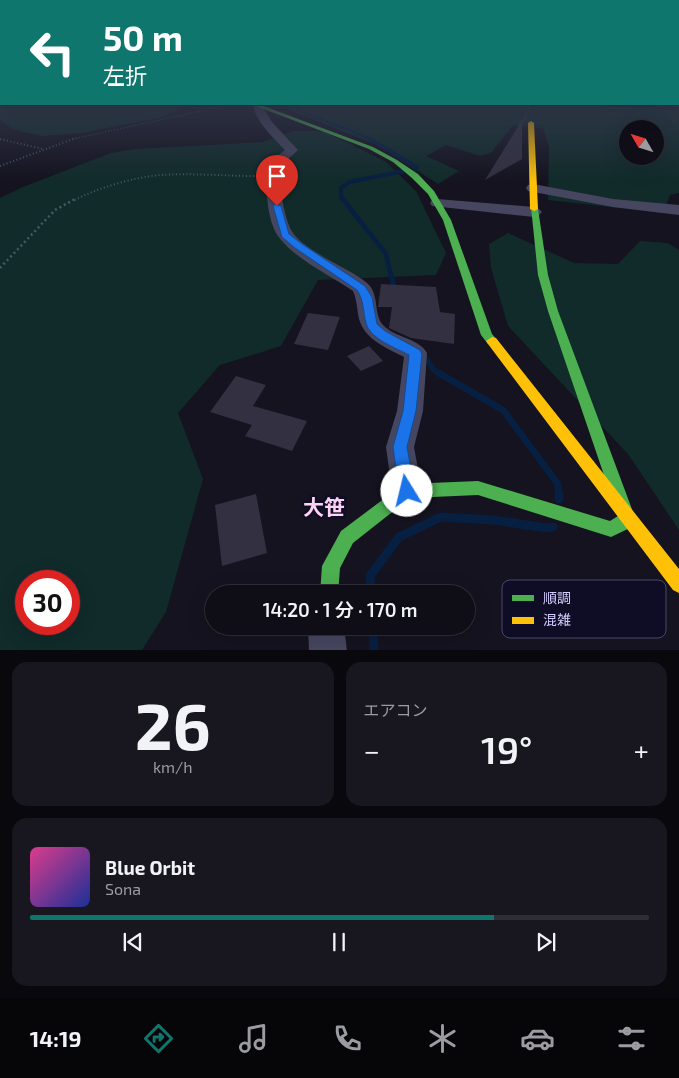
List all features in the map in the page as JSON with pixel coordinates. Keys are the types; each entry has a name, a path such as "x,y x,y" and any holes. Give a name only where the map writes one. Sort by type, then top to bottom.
{"street":[{"path":"265,121 292,150 271,167 277,206 285,235 298,246 361,288 367,297 372,325 380,334 416,354 410,411 400,447 407,491"},
{"path":"303,121 371,148 395,161 415,176 431,193 446,220 488,335 628,520 679,584"},
{"path":"530,123 534,212 543,275 553,311 628,520"},
{"path":"533,188 612,203 679,210"},
{"path":"437,203 534,212"},
{"path":"330,585 331,566 347,537 407,491 478,488 611,529 628,520"},
{"path":"327,635 328,650"}],"path":[{"path":"0,166 82,136 158,121"},
{"path":"0,139 43,150"},
{"path":"0,268 55,210 84,195 137,179 160,175 272,176"}],"green space":[{"path":"2,121 141,121 81,133 42,136 12,129"},
{"path":"318,121 619,121 619,165 664,165 664,121 679,121 679,193 670,195 663,213 548,200 549,147 543,128 513,125 491,153 480,156 446,145 426,156 459,171 438,184 377,145"},
{"path":"294,131 324,131 386,162 416,191 446,253 436,275 318,280 281,346 220,365 178,413 203,479 166,612 142,650 0,650 0,198 23,187 111,153 136,149 263,142"},
{"path":"508,233 574,263 618,264 640,241 668,243 679,250 679,530 628,454 508,326 491,268 489,244"}],"building":[{"path":"521,121 524,121 522,123 522,159 485,180"},
{"path":"381,284 436,287 440,312 455,314 454,344 411,338 389,328 392,307 378,307"},
{"path":"308,313 340,317 328,350 294,344"},
{"path":"369,346 383,361 361,371 347,356"},
{"path":"236,376 266,385 253,406 307,421 292,451 245,436 252,425 210,412"},
{"path":"256,494 267,553 222,566 215,505"}],"waterway":[{"path":"327,121 371,139"},
{"path":"368,138 417,167 415,169"},
{"path":"343,200 341,188 349,182 404,171"},
{"path":"342,198 386,254 391,276"},
{"path":"391,275 395,291"},
{"path":"423,355 434,370 439,373"},
{"path":"437,372 503,410 558,484 559,496"},
{"path":"370,585 370,576 399,537 441,517 494,520 546,528 553,527"},
{"path":"373,635 374,650"}],"traffic: fast":[{"path":"300,121 371,148 395,161 415,176 431,193 447,220 487,335 492,341"},
{"path":"330,585 331,566 347,537 407,491 478,488 611,529 628,520 553,311 543,275 534,209"}],"traffic: slow":[{"path":"531,123 534,209"},
{"path":"492,341 679,584"}],"district":[{"name":"大笹","path":"324,506"}],"route":[{"path":"277,206 285,235 298,246 361,288 367,297 372,325 380,334 416,354 410,411 400,447 407,491"}]}
